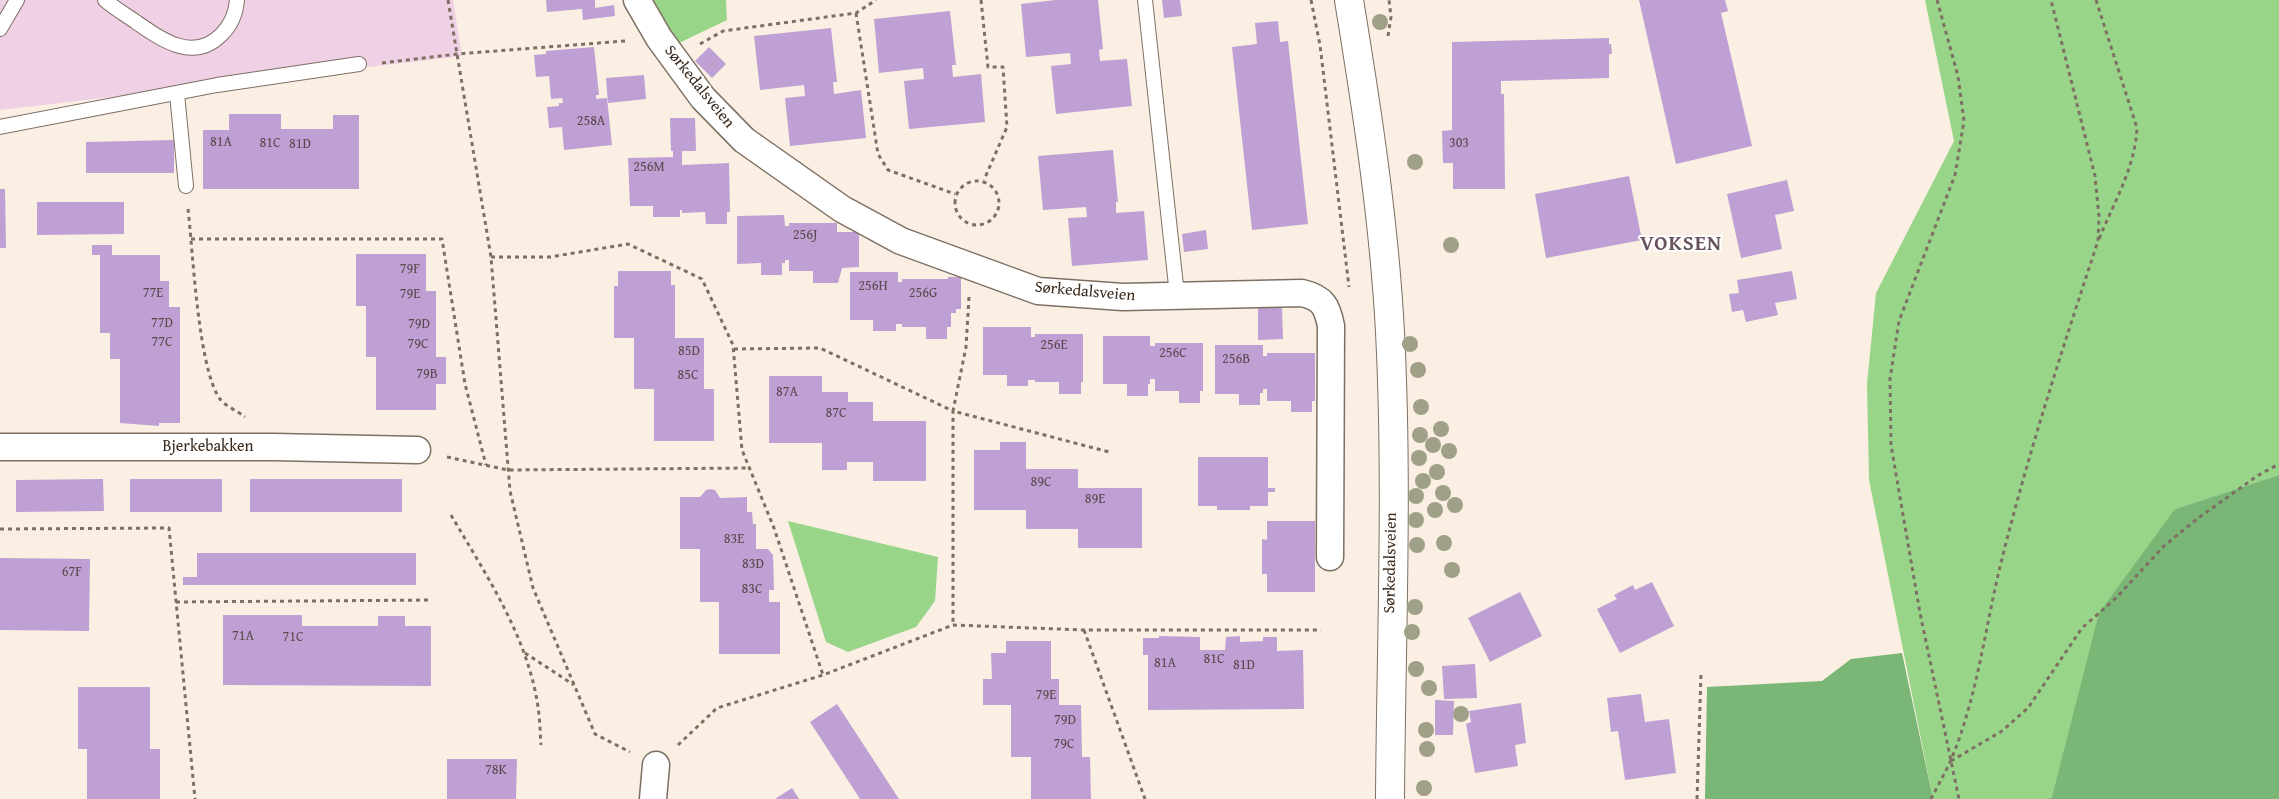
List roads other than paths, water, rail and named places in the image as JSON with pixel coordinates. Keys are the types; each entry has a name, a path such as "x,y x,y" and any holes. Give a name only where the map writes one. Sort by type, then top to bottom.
{"main road":[{"name":"Sørkedalsveien","path":"1349,0 1377,185 1390,331 1392,468 1390,799"}],"street":[{"name":"Sørkedalsveien","path":"636,0 659,38 703,98 744,140 850,214 901,241 1038,291 1123,298 1302,293 1316,296 1328,310 1331,326 1330,557"},
{"name":"Bjerkebakken","path":"0,447 274,447 417,450"},
{"path":"653,799 656,765"}],"lane":[{"path":"104,0 171,44 194,48 211,43 224,32 234,16 237,0"},
{"path":"1145,0 1177,295"},
{"path":"0,29 9,8"},
{"path":"0,127 217,85 359,64"},
{"path":"177,94 186,186"}],"district":[{"name":"VOKSEN","path":"1681,245"}]}
